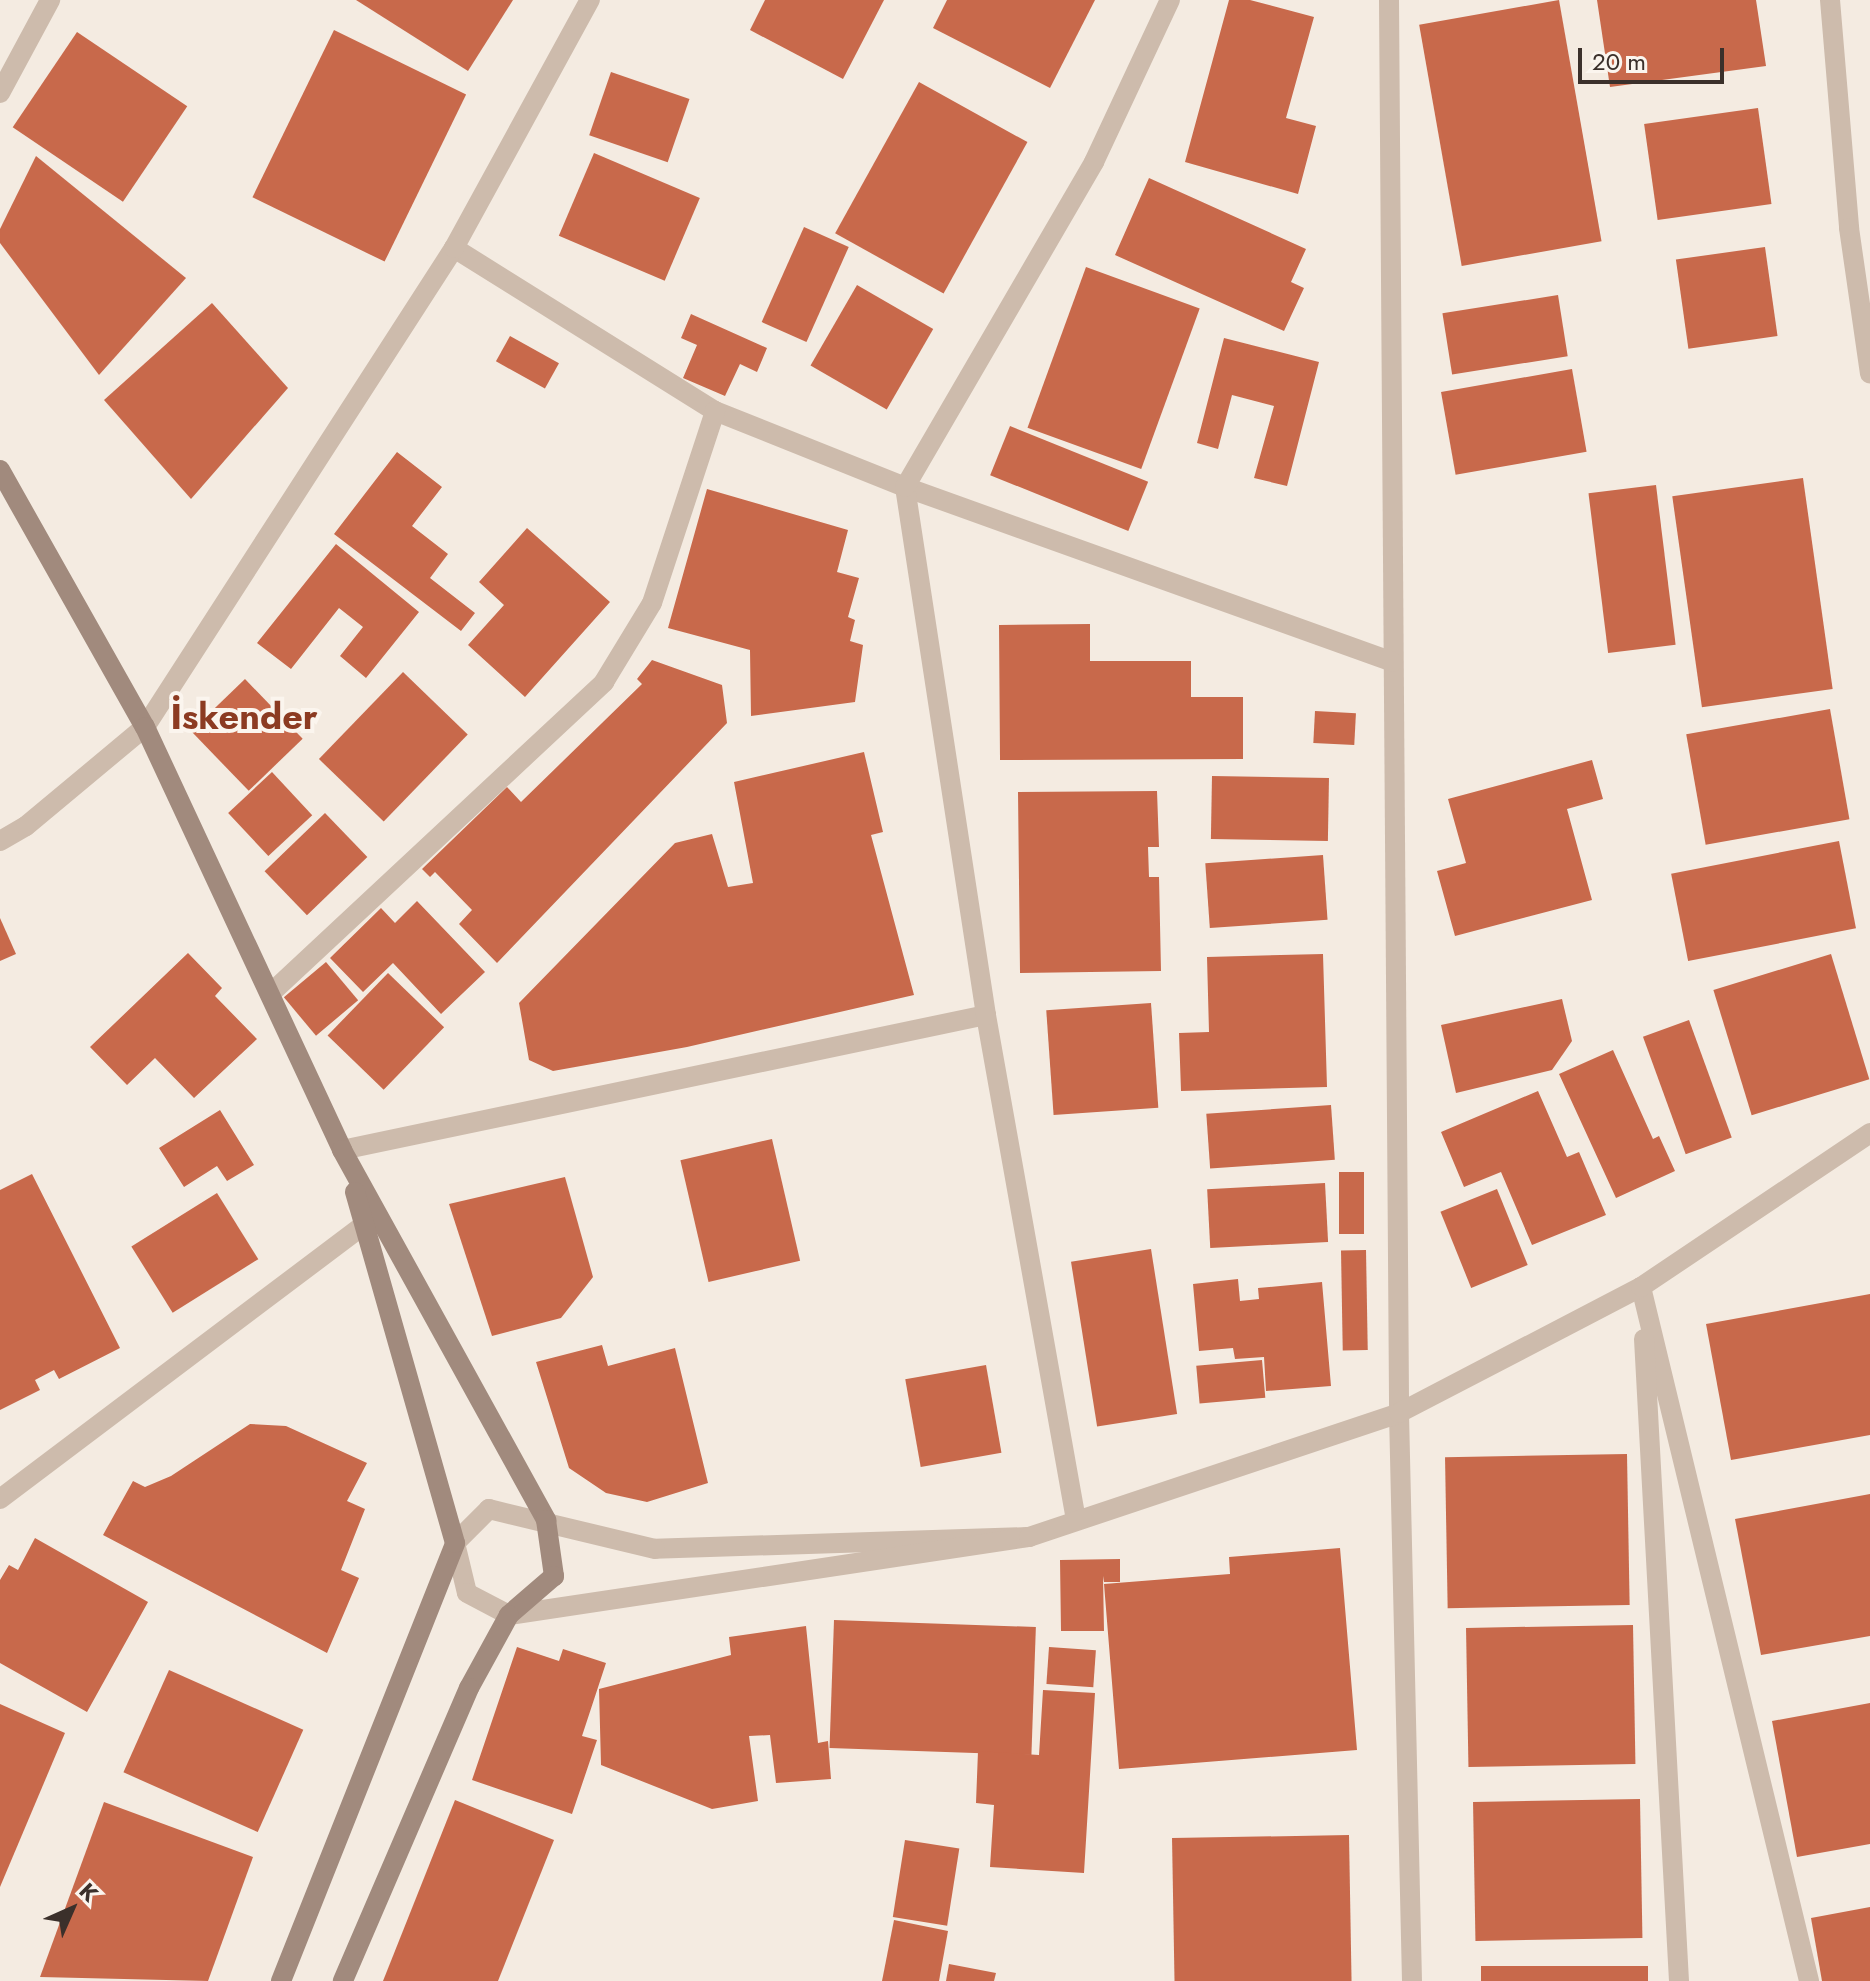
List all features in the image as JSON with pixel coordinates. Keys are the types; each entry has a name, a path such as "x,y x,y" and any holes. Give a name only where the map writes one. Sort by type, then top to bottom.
{"main road":[{"path":"0,470 145,727 342,1150 546,1520 554,1576 509,1615 469,1688 343,1981"},
{"path":"281,1981 455,1543 342,1150"}],"street":[{"path":"0,93 50,0"},
{"path":"0,841 26,826 145,727 454,248 590,0"},
{"path":"1076,1520 986,1015 905,487 1094,162 1170,0"},
{"path":"1389,0 1399,1413 1412,1981"},
{"path":"1830,0 1849,228 1870,373"},
{"path":"454,248 715,411 905,487 1393,662"},
{"path":"271,993 604,682 652,603 715,411"},
{"path":"342,1150 986,1015"},
{"path":"1029,1537 655,1549 546,1520 489,1509 455,1543 467,1593 509,1615 1029,1537 1399,1413 1641,1287 1870,1133"},
{"path":"0,1499 365,1224"},
{"path":"1641,1287 1679,1981"},
{"path":"1641,1287 1809,1981"}],"building":[{"path":"356,0 513,0 468,71"},
{"path":"765,0 884,0 843,79 750,30"},
{"path":"947,0 1095,0 1050,88 933,28"},
{"path":"1229,0 1250,0 1314,17 1286,118 1316,126 1298,194 1185,162"},
{"path":"1559,0 1602,241 1462,266 1419,25"},
{"path":"1597,0 1756,0 1766,66 1610,87"},
{"path":"334,30 466,94 385,262 252,197"},
{"path":"77,32 187,106 123,202 13,127"},
{"path":"611,72 689,99 668,162 589,135"},
{"path":"919,82 1027,142 944,293 835,233"},
{"path":"1758,108 1771,204 1658,220 1644,124"},
{"path":"594,153 700,198 665,281 559,236"},
{"path":"36,156 186,278 99,375 0,243 0,229"},
{"path":"1149,178 1306,249 1291,282 1304,288 1284,331 1115,255"},
{"path":"804,227 849,247 806,342 762,322"},
{"path":"1765,247 1778,336 1688,349 1676,260"},
{"path":"1086,267 1200,308 1141,469 1028,428"},
{"path":"857,285 933,329 887,410 810,366"},
{"path":"1558,295 1568,356 1452,375 1442,313"},
{"path":"212,303 288,388 191,499 104,400"},
{"path":"691,314 767,348 757,372 740,364 725,396 683,378 697,345 681,338"},
{"path":"510,336 559,363 545,389 496,361"},
{"path":"1224,338 1319,362 1287,486 1254,478 1274,406 1232,395 1218,449 1197,443"},
{"path":"1572,369 1587,452 1456,475 1441,392"},
{"path":"1010,426 1148,482 1128,531 990,475"},
{"path":"397,452 442,487 412,526 448,554 430,578 475,613 461,631 334,534"},
{"path":"1803,478 1833,689 1702,707 1672,496"},
{"path":"1656,485 1676,645 1608,653 1589,493"},
{"path":"707,489 848,530 837,572 859,578 848,617 855,620 850,641 863,645 855,702 751,716 750,650 668,628"},
{"path":"527,528 610,602 525,697 468,645 504,605 479,582"},
{"path":"336,544 419,612 366,678 340,656 363,627 339,608 291,669 257,643"},
{"path":"1090,624 1090,661 1191,661 1191,697 1243,697 1243,759 1000,760 999,625"},
{"path":"652,660 722,685 727,723 497,963 459,924 472,910 435,872 430,877 422,869 507,787 521,802 642,684 637,679"},
{"path":"403,672 468,735 384,822 319,759"},
{"path":"245,679 303,739 249,791 191,731"},
{"path":"1830,709 1849,819 1706,845 1686,734"},
{"path":"1315,711 1356,713 1354,745 1313,743"},
{"path":"864,752 883,832 871,835 914,995 687,1047 553,1071 529,1060 519,1003 675,843 712,834 728,887 753,883 734,782"},
{"path":"1592,760 1603,799 1567,809 1592,900 1455,936 1437,871 1466,863 1448,799"},
{"path":"272,772 312,815 268,856 228,813"},
{"path":"1212,776 1329,778 1328,841 1211,839"},
{"path":"1157,791 1159,847 1148,847 1149,877 1159,877 1161,971 1020,973 1018,792"},
{"path":"325,813 367,857 307,915 265,871"},
{"path":"1839,841 1856,928 1688,961 1671,874"},
{"path":"1323,855 1328,920 1210,928 1205,863"},
{"path":"417,901 485,972 441,1014 393,963 363,992 330,958 381,908 395,923"},
{"path":"0,918 16,954 0,961"},
{"path":"188,953 222,988 215,996 257,1039 194,1098 155,1058 127,1085 90,1047"},
{"path":"1323,954 1327,1087 1181,1091 1179,1033 1209,1032 1207,957"},
{"path":"1831,954 1869,1079 1752,1115 1713,990"},
{"path":"326,962 358,1000 316,1036 284,997"},
{"path":"388,973 444,1027 384,1090 328,1036"},
{"path":"1562,999 1572,1041 1552,1070 1456,1093 1441,1025"},
{"path":"1151,1003 1158,1108 1054,1115 1046,1010"},
{"path":"1689,1020 1732,1137 1686,1154 1643,1037"},
{"path":"1613,1050 1653,1139 1659,1136 1675,1171 1616,1198 1559,1074"},
{"path":"1538,1091 1567,1157 1579,1152 1606,1215 1532,1245 1501,1172 1464,1187 1441,1132"},
{"path":"1331,1105 1335,1160 1210,1169 1206,1114"},
{"path":"220,1110 254,1165 227,1181 217,1166 184,1187 159,1148"},
{"path":"772,1139 800,1261 709,1282 680,1160"},
{"path":"1339,1172 1364,1172 1364,1234 1339,1234"},
{"path":"32,1174 120,1348 59,1379 54,1370 35,1380 40,1390 0,1410 0,1190"},
{"path":"565,1177 593,1277 561,1318 492,1336 449,1204"},
{"path":"1325,1183 1328,1242 1210,1248 1207,1189"},
{"path":"1497,1189 1528,1265 1471,1288 1440,1212"},
{"path":"217,1193 258,1259 173,1313 131,1247"},
{"path":"1151,1249 1177,1414 1097,1427 1071,1262"},
{"path":"1341,1250 1366,1250 1368,1350 1343,1350"},
{"path":"1238,1279 1240,1301 1259,1299 1258,1288 1322,1282 1331,1386 1266,1391 1264,1357 1235,1359 1233,1348 1199,1351 1193,1284"},
{"path":"1870,1294 1870,1435 1731,1460 1706,1324"},
{"path":"602,1345 608,1366 675,1348 708,1483 647,1502 606,1493 569,1468 536,1362"},
{"path":"1262,1360 1265,1398 1200,1404 1196,1366"},
{"path":"986,1365 1001,1453 921,1467 905,1379"},
{"path":"250,1424 286,1426 367,1463 347,1501 365,1509 341,1570 359,1578 327,1653 103,1535 133,1481 145,1487 171,1476"},
{"path":"1627,1454 1630,1605 1448,1608 1445,1457"},
{"path":"1870,1494 1870,1636 1761,1655 1735,1519"},
{"path":"35,1538 148,1602 87,1712 0,1663 0,1580 9,1565 18,1570"},
{"path":"1340,1548 1357,1750 1119,1769 1104,1584 1230,1574 1229,1557"},
{"path":"1120,1559 1120,1582 1104,1582 1103,1576 1104,1631 1061,1631 1060,1560"},
{"path":"834,1620 1036,1627 1031,1755 830,1748"},
{"path":"1633,1625 1635,1764 1468,1767 1466,1628"},
{"path":"806,1626 818,1743 828,1741 831,1779 776,1783 770,1735 749,1736 758,1801 712,1809 601,1765 599,1689 731,1655 729,1637"},
{"path":"517,1647 559,1661 563,1649 606,1663 582,1736 597,1740 572,1814 472,1780"},
{"path":"1049,1647 1096,1650 1093,1687 1046,1684"},
{"path":"169,1670 303,1730 258,1832 123,1772"},
{"path":"1043,1690 1095,1693 1084,1873 990,1867 994,1805 976,1803 978,1751 1039,1755"},
{"path":"1870,1703 1870,1844 1797,1857 1772,1721"},
{"path":"0,1704 65,1733 0,1887"},
{"path":"1640,1799 1642,1938 1475,1941 1473,1802"},
{"path":"455,1800 554,1840 498,1981 383,1981"},
{"path":"104,1802 253,1857 208,1981 40,1977"},
{"path":"1349,1835 1352,1981 1175,1981 1172,1838"},
{"path":"905,1840 959,1849 947,1926 893,1917"},
{"path":"1870,1907 1870,1981 1822,1981 1811,1918"},
{"path":"894,1920 948,1931 939,1981 882,1981"},
{"path":"949,1964 996,1973 994,1981 946,1981"},
{"path":"1481,1966 1648,1966 1648,1981 1481,1981"}],"district":[{"name":"İskender","path":"244,717"}]}
